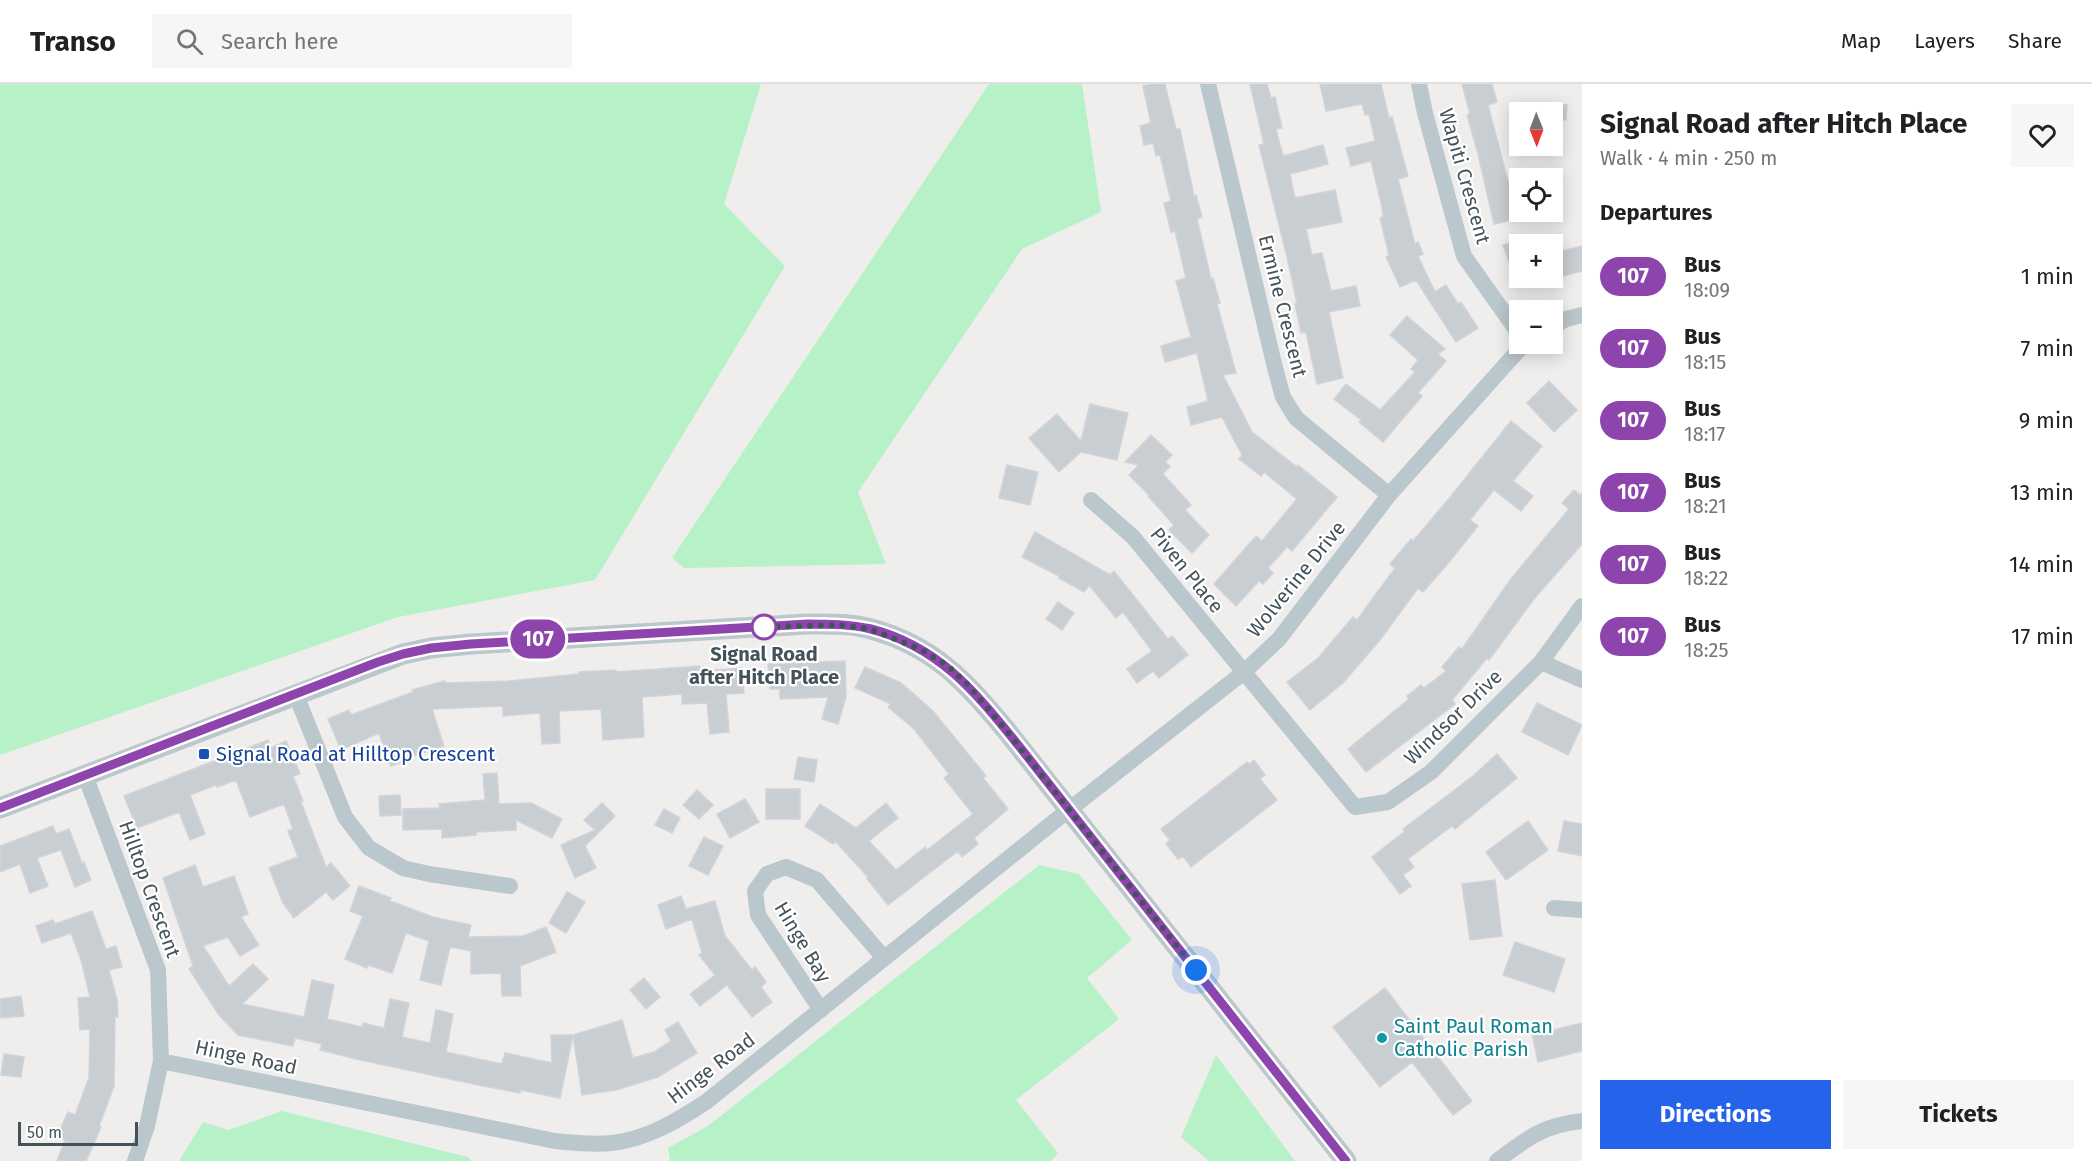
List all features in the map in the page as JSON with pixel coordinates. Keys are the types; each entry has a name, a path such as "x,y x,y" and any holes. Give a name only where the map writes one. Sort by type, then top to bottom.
{"street":[{"name":"Ermine Crescent","path":"1208,84 1283,396 1296,418 1389,495"},
{"name":"Wapiti Crescent","path":"1419,84 1464,256 1509,319"},
{"path":"1563,321 1582,315"},
{"name":"Wolverine Drive","path":"1070,810 1244,672 1279,639 1389,495 1515,354"},
{"name":"Piven Place","path":"1091,500 1133,537 1244,672"},
{"name":"Windsor Drive","path":"1244,672 1355,807 1389,802 1431,772 1541,662 1582,606"},
{"path":"0,808 378,662 431,648 525,640 807,624 870,629 922,650 948,666 987,706 1346,1161"},
{"path":"1541,662 1582,680"},
{"path":"296,695 345,817 369,848 403,868 510,886"},
{"name":"Hilltop Crescent","path":"85,775 158,970 161,1061 147,1126 135,1161"},
{"name":"Hinge Road","path":"161,1061 535,1138 586,1144 612,1143 657,1130 706,1102 1070,810"},
{"name":"Hinge Bay","path":"821,1010 758,915 756,891 767,874 786,867 818,880 884,958"},
{"path":"1554,908 1582,910"},
{"path":"1497,1161 1519,1144 1550,1126 1582,1121"}],"green space":[{"path":"0,84 761,84 724,204 785,266 595,580 398,617 0,755"},
{"path":"989,84 1082,84 1101,212 1022,249 858,492 886,564 684,568 672,558"},
{"path":"1039,865 1079,874 1132,940 1087,978 1119,1019 1016,1100 1058,1153 1051,1161 670,1161 668,1148 708,1126"},
{"path":"1216,1055 1295,1161 1209,1161 1181,1137"},
{"path":"282,1111 468,1157 471,1161 179,1161 203,1122 229,1130"}],"building":[{"path":"1165,84 1176,129 1180,129 1194,196 1196,195 1202,217 1197,219 1236,373 1223,375 1252,432 1337,497 1292,551 1287,547 1268,568 1273,573 1263,584 1259,581 1236,606 1214,584 1256,536 1262,541 1297,499 1264,472 1261,476 1239,459 1242,455 1222,417 1191,425 1187,407 1208,401 1197,353 1165,362 1161,346 1191,337 1176,281 1186,278 1175,231 1171,232 1164,203 1171,201 1160,155 1156,156 1153,143 1144,145 1140,126 1151,123 1143,86"},
{"path":"1250,84 1267,84 1271,98 1275,97 1282,128 1276,129 1283,156 1323,145 1328,164 1290,174 1295,198 1335,190 1342,222 1306,229 1312,255 1322,253 1331,291 1356,286 1360,306 1329,312 1343,378 1317,384 1306,332 1301,333 1287,257 1259,145 1264,144"},
{"path":"1320,84 1381,84 1389,118 1392,117 1408,176 1398,179 1415,244 1418,242 1423,254 1418,256 1435,292 1446,285 1458,304 1461,302 1478,328 1456,342 1416,280 1400,287 1386,257 1389,255 1380,218 1383,217 1382,207 1371,161 1351,166 1346,148 1375,141 1369,114 1365,115 1362,104 1326,111"},
{"path":"1462,84 1492,84 1497,102 1488,105 1509,185 1509,221 1494,224 1467,115 1470,114"},
{"path":"1563,105 1567,105 1566,120 1563,120"},
{"path":"1509,243 1509,262 1503,245"},
{"path":"1582,246 1582,271 1563,276 1563,251"},
{"path":"1407,316 1445,349 1438,354 1446,361 1418,393 1422,396 1383,442 1359,422 1361,420 1334,399 1346,384 1380,410 1415,372 1411,369 1418,360 1390,335"},
{"path":"1549,381 1577,410 1554,432 1527,403"},
{"path":"1090,404 1128,413 1117,460 1081,452 1059,472 1029,438 1057,414 1081,441"},
{"path":"1511,421 1542,446 1513,481 1533,496 1521,511 1494,490 1470,520 1478,526 1445,567 1423,592 1418,588 1380,640 1343,683 1310,710 1287,682 1318,658 1353,617 1357,620 1395,568 1390,564 1447,501"},
{"path":"1151,435 1172,455 1165,462 1170,466 1163,474 1191,505 1185,510 1209,535 1192,553 1169,530 1174,525 1129,475 1139,465 1125,462"},
{"path":"1007,465 1038,472 1030,505 999,498"},
{"path":"1574,490 1580,495 1582,493 1582,544 1534,599 1489,660 1487,658 1452,700 1455,704 1366,772 1348,749 1409,699 1407,696 1421,685 1424,688 1446,671 1442,667 1459,647 1462,649 1510,580 1569,509 1562,503"},
{"path":"1035,532 1110,575 1114,571 1168,639 1172,636 1188,655 1159,678 1153,671 1137,683 1127,669 1152,651 1123,612 1116,618 1089,585 1084,592 1022,557"},
{"path":"1058,602 1074,613 1062,630 1046,619"},
{"path":"845,661 846,697 838,724 822,719 828,697 780,699 780,689 770,689 768,664"},
{"path":"700,666 700,671 742,668 744,693 726,694 729,732 710,734 707,703 682,704 682,694 642,697 644,737 603,740 601,709 559,711 560,743 542,744 540,713 503,716 503,706 432,709 444,746 407,758 408,760 391,766 379,733 341,750 328,719 349,710 351,715 413,692 412,690 445,681 446,683 509,681 579,674 579,672 616,670 616,672"},
{"path":"865,667 901,683 933,711 986,776 983,778 1008,809 974,838 978,844 962,857 958,851 888,905 867,879 868,877 835,841 833,844 805,826 820,804 856,828 886,803 898,818 869,841 896,870 925,847 927,850 973,814 944,778 949,774 914,729 888,707 891,704 855,688"},
{"path":"1537,703 1582,725 1568,755 1522,732"},
{"path":"268,740 271,748 286,741 300,774 293,776 303,801 301,802 326,867 331,863 350,886 333,900 326,892 294,918 283,903 269,868 298,857 288,831 293,829 284,804 250,817 236,780 217,787 216,785 190,795 205,834 190,840 179,812 137,828 124,796"},
{"path":"1497,754 1517,778 1455,829 1452,826 1408,859 1414,867 1403,875 1411,886 1400,894 1372,857 1405,831 1403,829 1473,776"},
{"path":"798,757 817,760 814,782 794,779"},
{"path":"1254,760 1265,775 1260,779 1277,800 1191,867 1183,856 1178,859 1166,844 1170,840 1161,829 1247,762 1249,764"},
{"path":"497,773 499,804 531,803 562,819 552,838 516,820 516,830 476,832 476,835 442,838 442,829 403,830 403,809 440,808 439,804 485,800 483,774"},
{"path":"766,789 800,789 800,819 766,819"},
{"path":"697,790 713,805 699,819 683,805"},
{"path":"400,795 401,815 380,816 379,796"},
{"path":"745,799 759,822 730,838 717,814"},
{"path":"602,803 615,816 585,846 596,868 575,878 561,845 595,830 584,820"},
{"path":"664,809 680,818 672,833 655,825"},
{"path":"1528,821 1548,850 1506,880 1486,852"},
{"path":"1564,821 1582,824 1582,856 1558,851"},
{"path":"53,826 56,834 69,829 91,880 75,887 61,850 37,858 48,886 30,893 20,864 0,872 0,846"},
{"path":"704,837 723,846 708,875 689,866"},
{"path":"195,865 203,887 234,876 248,914 241,917 259,945 240,956 228,937 203,946 229,986 253,964 268,979 242,1004 304,1017 312,980 334,985 327,1019 362,1027 363,1023 384,1028 390,999 409,1003 402,1037 430,1043 436,1010 453,1014 446,1052 502,1064 505,1053 552,1063 551,1035 573,1035 560,1098 478,1085 356,1059 320,1050 322,1044 295,1038 293,1046 238,1035 219,1015 189,969 193,966 163,878"},
{"path":"1495,880 1502,936 1470,940 1462,884"},
{"path":"359,886 391,898 390,901 433,917 471,925 468,937 523,936 546,927 556,952 520,966 521,996 502,996 501,973 471,974 471,951 450,947 441,985 420,980 429,941 406,933 392,973 368,965 367,968 345,959 363,916 350,911"},
{"path":"567,892 585,902 566,933 549,923"},
{"path":"681,896 686,909 715,901 725,936 752,970 755,967 766,982 761,987 772,1002 752,1017 727,985 700,1006 690,994 715,975 699,955 702,953 692,919 666,929 658,905"},
{"path":"92,911 106,949 116,946 122,967 109,970 117,1000 118,1017 115,1017 114,1086 99,1126 101,1127 86,1161 57,1161 65,1140 57,1137 68,1112 75,1115 89,1078 90,1029 80,1030 78,998 90,997 81,960 71,933 42,943 36,926 53,920 55,924"},
{"path":"1515,942 1565,959 1554,992 1503,975"},
{"path":"644,978 660,997 646,1009 630,990"},
{"name":"Saint Paul Roman Catholic Parish","path":"1385,988 1472,1101 1453,1115 1412,1062 1380,1087 1333,1027"},
{"path":"21,996 24,1016 1,1018 0,999"},
{"path":"622,1020 633,1058 654,1052 671,1041 665,1030 678,1022 697,1053 658,1077 616,1090 582,1095 573,1035"},
{"path":"1582,1023 1582,1051 1538,1062 1531,1028 1548,1024 1549,1031"},
{"path":"4,1054 24,1057 21,1077 1,1075"}],"bus line":[{"name":"107","path":"0,808 378,662 431,648 807,624 870,629 897,638 948,666 987,706 1346,1161"}],"place":[{"name":"Signal Road after Hitch Place","path":"764,627"},
{"name":"Signal Road at Hilltop Crescent","path":"204,754"},
{"name":"Saint Paul Roman Catholic Parish","path":"1382,1038"}],"route":[{"path":"764,627 760,627 807,624 870,629 897,638 948,666 969,686 1006,730 1196,970"}]}
